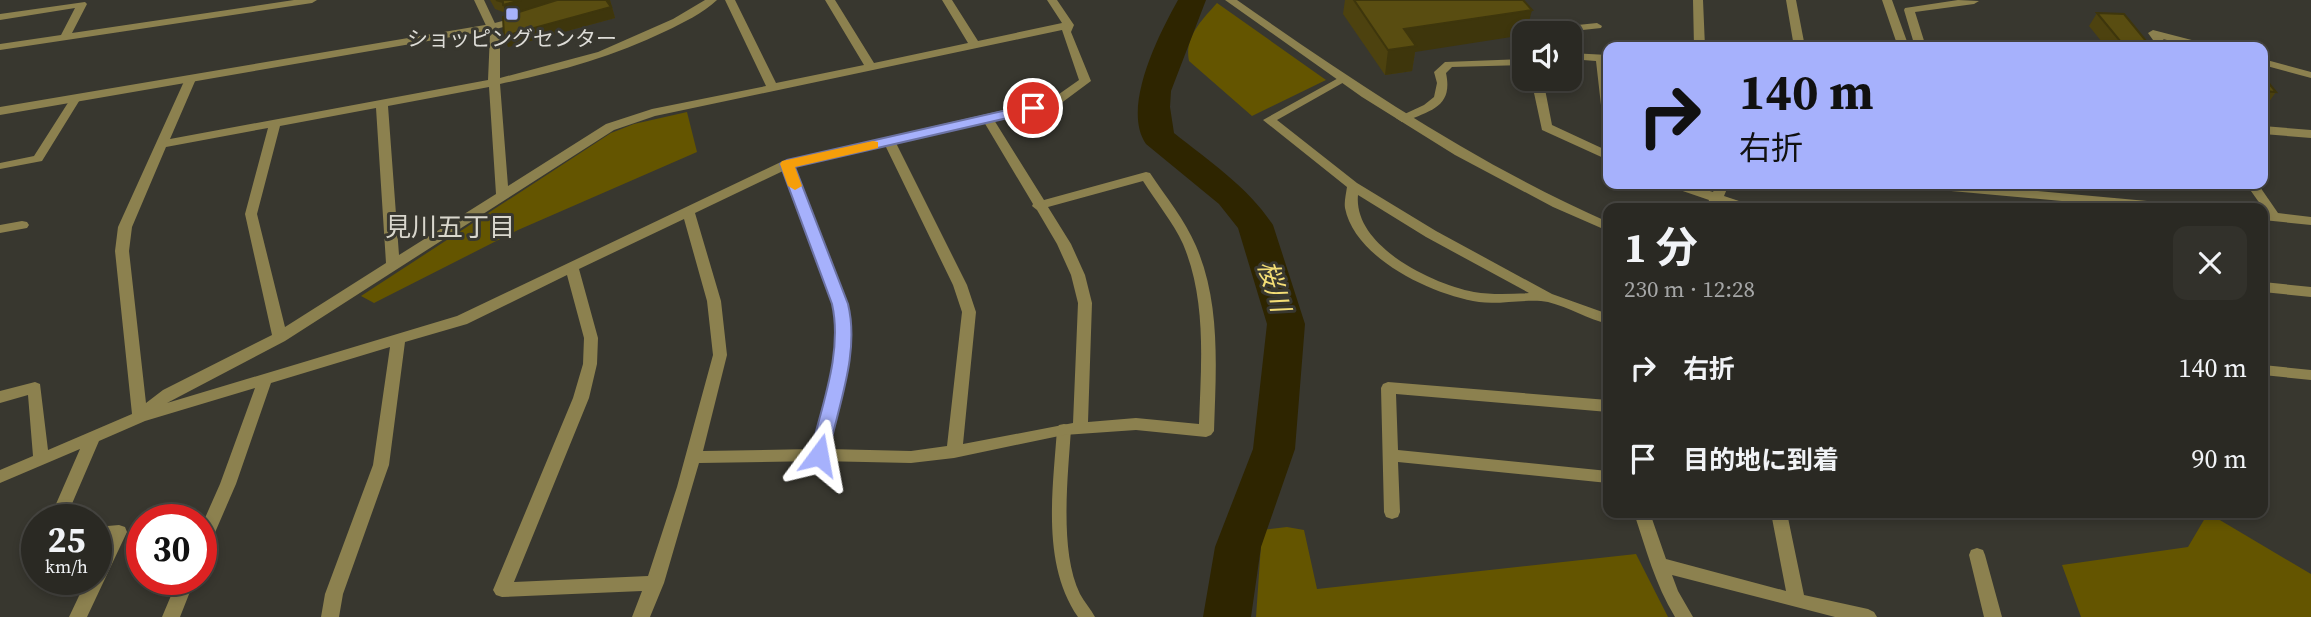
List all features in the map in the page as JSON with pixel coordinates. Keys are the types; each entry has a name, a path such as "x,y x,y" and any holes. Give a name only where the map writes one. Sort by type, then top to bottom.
{"street":[{"path":"480,0 495,34 494,83 502,195"},
{"path":"161,144 494,83 643,39 670,27 712,0"},
{"path":"730,0 772,88"},
{"path":"830,0 871,67"},
{"path":"947,0 975,45"},
{"path":"1052,0 1069,25"},
{"path":"1230,0 1342,79 1475,164 1603,225"},
{"path":"1698,0 1700,42"},
{"path":"1791,0 1799,42"},
{"path":"1887,0 1903,42"},
{"path":"1919,42 1909,10 1974,1"},
{"path":"0,111 492,27 536,15"},
{"path":"140,416 168,394 280,337 610,127 632,118 1069,25"},
{"path":"0,477 140,416 463,320 787,164 1056,102 1085,81 1066,32 1069,25"},
{"path":"1582,28 1597,26"},
{"path":"2159,42 2153,33 2188,42"},
{"path":"1582,57 1603,58"},
{"path":"1402,118 1433,105 1443,96 1440,72 1449,64 1512,62"},
{"path":"2268,63 2311,75"},
{"path":"140,416 122,251 125,227 190,79"},
{"path":"1342,79 1269,120 1353,186 1431,234 1547,297 1603,317"},
{"path":"1539,91 1546,127 1603,154"},
{"path":"382,104 393,265"},
{"path":"988,119 1038,206 1064,244 1085,303 1072,428"},
{"path":"275,123 251,214 280,337"},
{"path":"2268,130 2311,134"},
{"path":"890,141 960,285 969,312 954,452"},
{"path":"787,164 840,304 845,324 844,346 819,455"},
{"path":"693,457 911,457 954,452 1072,428 1136,424 1206,431 1208,353 1201,278 1189,244 1146,176 1038,206"},
{"path":"1353,186 1350,196 1352,210 1358,226 1374,247 1431,285 1472,297 1547,297"},
{"path":"1685,189 1714,203"},
{"path":"1996,189 2119,203"},
{"path":"642,617 693,457 720,355 720,338 688,212"},
{"path":"2269,217 2311,220"},
{"path":"0,229 22,225"},
{"path":"572,269 591,338 590,364 581,398 502,590 655,583"},
{"path":"2268,288 2311,292"},
{"path":"330,617 334,594 381,465 398,341"},
{"path":"2268,371 2311,375"},
{"path":"217,510 265,380"},
{"path":"0,397 35,388 41,460"},
{"path":"1392,512 1388,388 1603,407"},
{"path":"64,504 93,437"},
{"path":"1392,455 1603,476"},
{"path":"1644,518 1670,594 1684,617"},
{"path":"1780,518 1797,601"},
{"path":"112,533 119,532 112,546"},
{"path":"1977,555 1993,617"},
{"path":"1658,564 1868,617"},
{"path":"78,617 88,595"},
{"path":"171,617 180,595"}],"lane":[{"path":"0,47 313,0"},
{"path":"0,17 82,4 65,37"},
{"path":"0,166 38,159 76,98"},
{"path":"1072,428 1060,491 1062,547 1072,593 1087,617"}],"shaded area":[{"path":"1217,3 1326,80 1252,116 1189,61 1189,44 1192,37 1200,22"},
{"path":"687,112 697,152 518,230 374,303 361,296 611,133 634,124"},
{"path":"2205,518 2216,518 2311,574 2311,617 2081,617 2062,565 2188,547"},
{"path":"1287,527 1304,530 1317,589 1636,554 1668,617 1256,617 1262,530"}],"building":[{"path":"496,0 521,0 503,5 503,2"},
{"path":"557,0 606,0 611,7 504,36 503,17"},
{"path":"1354,0 1523,0 1532,10 1404,29 1416,46 1388,50"},
{"path":"2097,13 2124,14 2147,42 2121,42"},
{"path":"2268,82 2276,92 2268,91"}],"waterway":[{"name":"桜川","path":"1192,0 1170,49 1154,98 1158,137 1231,196 1255,225 1286,324 1274,449 1238,547 1227,617"}],"slow traffic":[{"path":"795,186 787,164 873,145"}],"place":[{"name":"ショッピングセンター","path":"512,14"}],"district":[{"name":"見川五丁目","path":"450,227"}],"route":[{"path":"819,455 844,346 845,324 840,304 787,164 1033,108"}]}
